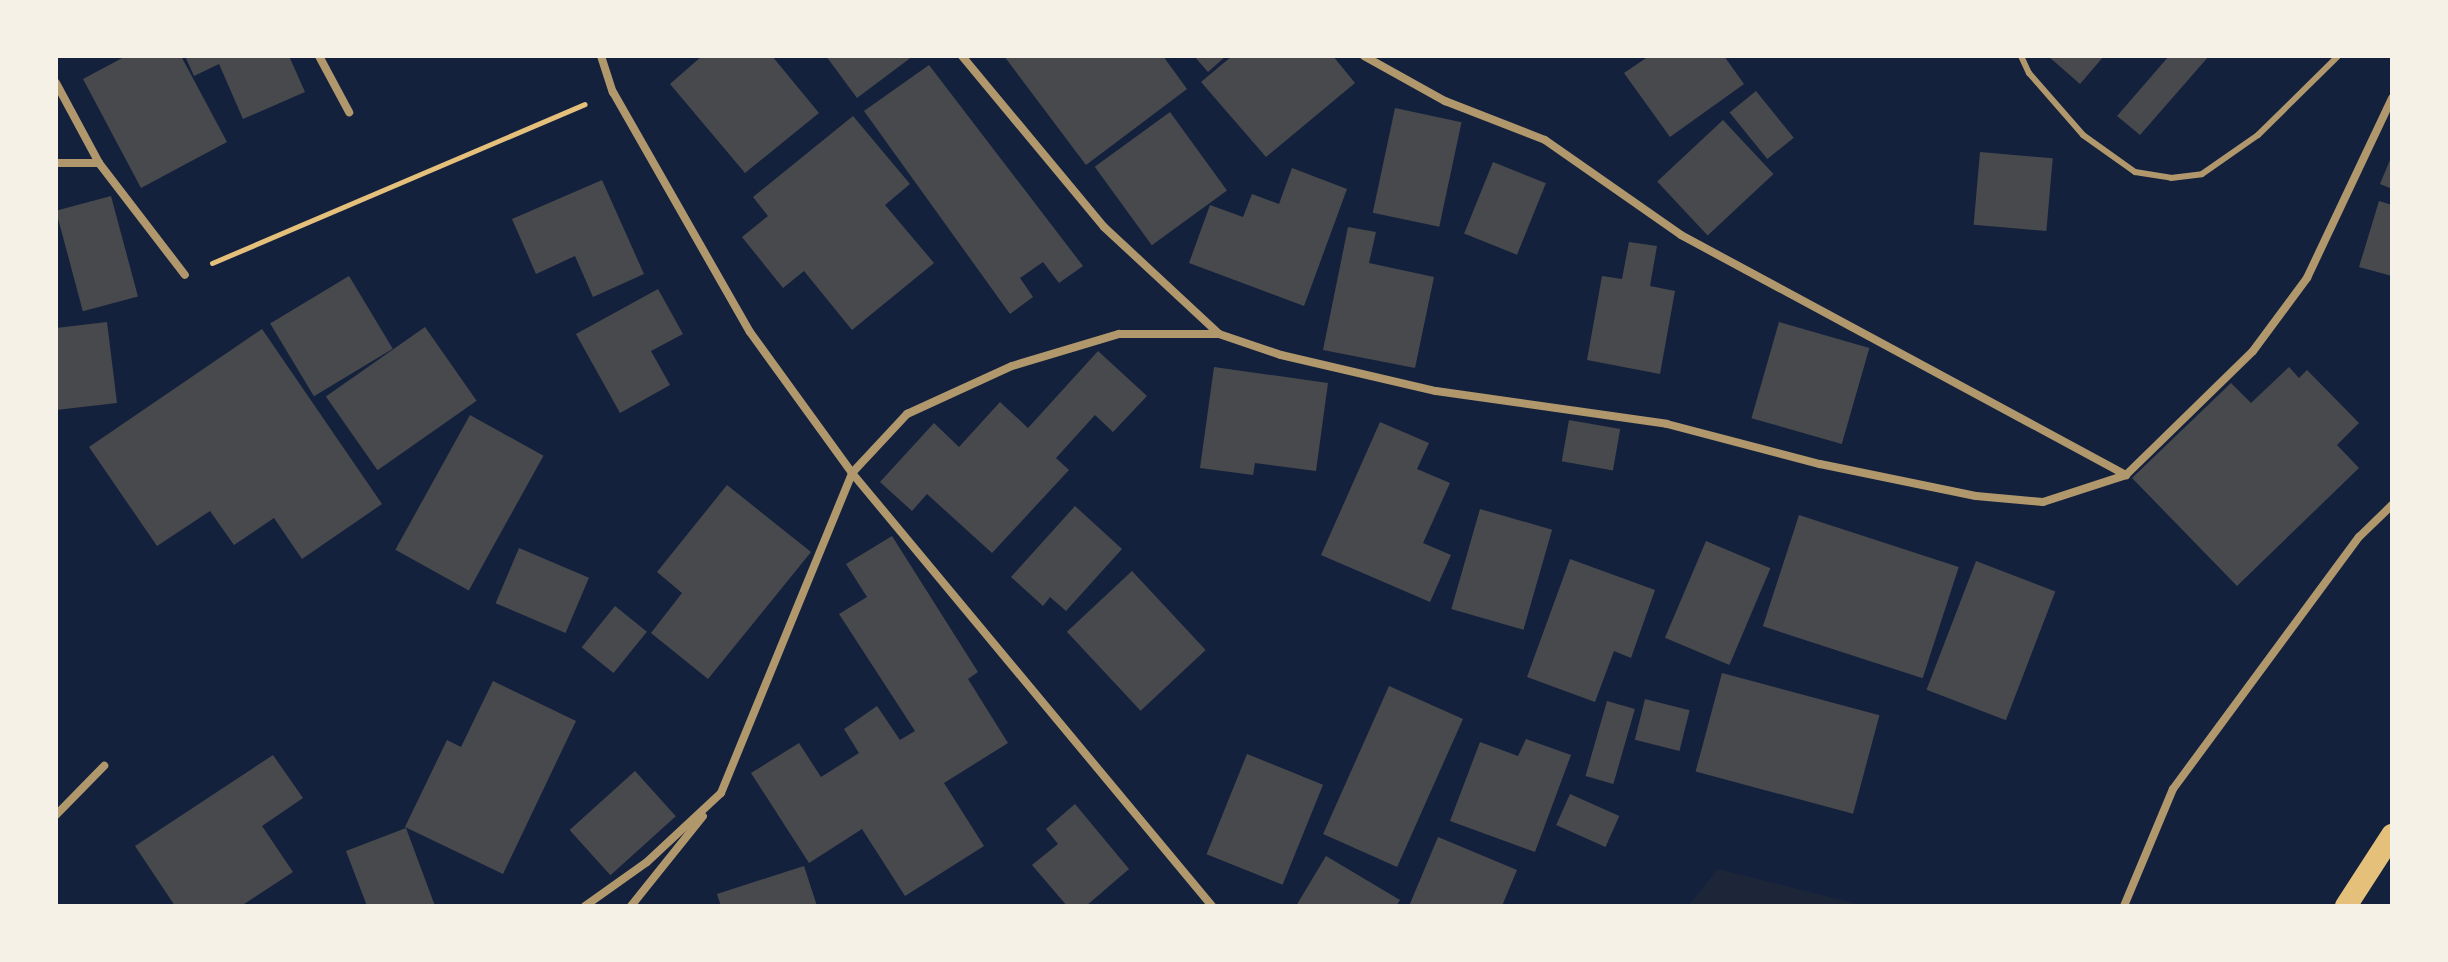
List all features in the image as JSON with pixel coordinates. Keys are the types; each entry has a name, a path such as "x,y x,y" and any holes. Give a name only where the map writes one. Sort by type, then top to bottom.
{"highway":[{"path":"2346,906 2392,835"}],"street":[{"path":"319,56 349,112"},
{"path":"601,56 613,92 750,332 852,473 1212,906"},
{"path":"962,56 1104,227 1219,334"},
{"path":"1364,56 1445,101 1545,140 1681,235 2126,475"},
{"path":"56,83 99,163 185,275"},
{"path":"631,906 721,793 852,473 907,414 1012,366 1119,334 1219,334 1281,355 1436,391 1667,424 1820,464 1976,496 2043,502 2126,475 2253,351 2307,278 2392,98"},
{"path":"56,163 99,163"},
{"path":"2124,906 2173,789 2359,537 2392,505"},
{"path":"56,815 104,766"},
{"path":"585,906 647,862 721,793"}],"lane":[{"path":"2021,56 2029,73 2083,135 2135,172 2171,178 2202,174 2258,135 2338,56"}],"path":[{"path":"185,275 613,92"}],"shaded area":[{"path":"1718,869 1865,906 1688,906"}],"building":[{"path":"126,56 181,56 227,142 141,188 83,79"},
{"path":"185,56 289,56 305,92 243,119 219,64 194,76"},
{"path":"702,56 772,56 819,113 745,173 670,84"},
{"path":"826,56 913,56 857,98"},
{"path":"1004,56 1163,56 1187,89 1086,165"},
{"path":"1194,56 1226,56 1208,72"},
{"path":"1232,56 1333,56 1355,83 1266,157 1201,82"},
{"path":"1649,56 1724,56 1744,84 1670,137 1624,73"},
{"path":"2048,56 2104,56 2080,84"},
{"path":"2169,56 2209,56 2140,135 2117,116"},
{"path":"929,65 1083,266 1059,283 1043,262 1020,278 1033,297 1010,314 864,111"},
{"path":"1756,91 1794,138 1767,159 1730,112"},
{"path":"1395,108 1462,122 1439,227 1373,213"},
{"path":"1170,112 1227,190 1152,245 1095,167"},
{"path":"853,116 910,184 885,205 934,263 852,330 804,271 783,288 742,237 768,216 753,197"},
{"path":"1723,120 1773,174 1708,236 1657,181"},
{"path":"1980,152 2053,158 2046,231 1974,225"},
{"path":"2392,155 2392,189 2380,184"},
{"path":"1493,162 1546,183 1517,255 1464,233"},
{"path":"1292,168 1347,189 1304,306 1189,263 1210,205 1243,217 1252,194 1279,204"},
{"path":"602,180 644,274 593,297 575,256 536,274 512,219"},
{"path":"111,196 138,296 83,311 56,211"},
{"path":"2379,201 2392,205 2392,276 2359,267"},
{"path":"1348,227 1376,232 1369,263 1434,277 1415,368 1323,350"},
{"path":"1629,242 1657,246 1650,286 1675,291 1660,374 1587,360 1602,276 1622,279"},
{"path":"349,276 393,349 314,396 270,323"},
{"path":"658,289 683,334 651,351 670,385 620,413 576,334"},
{"path":"107,322 117,403 56,410 56,328"},
{"path":"1779,322 1869,348 1842,444 1751,418"},
{"path":"425,327 477,401 378,470 326,396"},
{"path":"262,329 382,504 302,559 274,518 234,545 210,511 157,546 89,447"},
{"path":"1098,351 1147,396 1113,432 1095,415 1056,458 1069,470 992,553 927,494 912,511 880,482 934,423 959,447 1000,402 1028,428"},
{"path":"1214,367 1328,383 1316,471 1255,463 1253,475 1200,468"},
{"path":"2289,367 2299,378 2307,370 2359,423 2337,445 2359,468 2237,586 2132,478 2231,383 2251,403"},
{"path":"470,415 543,456 469,590 395,550"},
{"path":"1569,420 1620,429 1613,470 1562,461"},
{"path":"1380,422 1429,443 1417,469 1450,483 1423,543 1451,555 1430,602 1321,555"},
{"path":"727,485 811,552 708,679 651,633 682,593 657,572"},
{"path":"1075,506 1122,549 1066,611 1050,597 1043,606 1011,577"},
{"path":"1480,509 1552,530 1523,630 1451,609"},
{"path":"1799,515 1959,567 1923,678 1763,626"},
{"path":"892,536 978,672 968,679 1008,743 944,783 984,846 905,896 862,829 809,863 751,773 799,743 821,777 859,753 844,729 877,706 900,740 915,731 839,614 867,597 846,564"},
{"path":"1706,541 1770,568 1729,665 1665,638"},
{"path":"519,548 589,578 566,633 496,603"},
{"path":"1570,559 1655,590 1631,658 1614,651 1595,702 1527,677"},
{"path":"1976,561 2055,591 2006,720 1927,690"},
{"path":"1132,571 1206,650 1141,711 1067,632"},
{"path":"615,606 647,632 614,673 582,647"},
{"path":"1722,673 1879,715 1853,814 1696,772"},
{"path":"493,681 576,721 503,874 405,827 447,740 461,747"},
{"path":"1389,686 1463,719 1397,867 1323,834"},
{"path":"1645,699 1690,710 1679,751 1635,740"},
{"path":"1607,701 1635,709 1613,784 1586,776"},
{"path":"1526,739 1571,755 1535,852 1450,821 1480,742 1518,756"},
{"path":"1247,754 1323,785 1283,885 1207,854"},
{"path":"273,755 303,798 262,826 293,872 241,906 175,906 135,846"},
{"path":"635,771 676,816 610,875 570,830"},
{"path":"1570,794 1619,816 1606,847 1556,825"},
{"path":"1075,804 1129,869 1086,906 1067,906 1032,865 1058,844 1046,829"},
{"path":"406,828 435,906 367,906 346,851"},
{"path":"1438,837 1517,870 1502,906 1409,906"},
{"path":"1326,856 1400,900 1396,906 1296,906"},
{"path":"804,866 817,906 721,906 717,894"}]}
